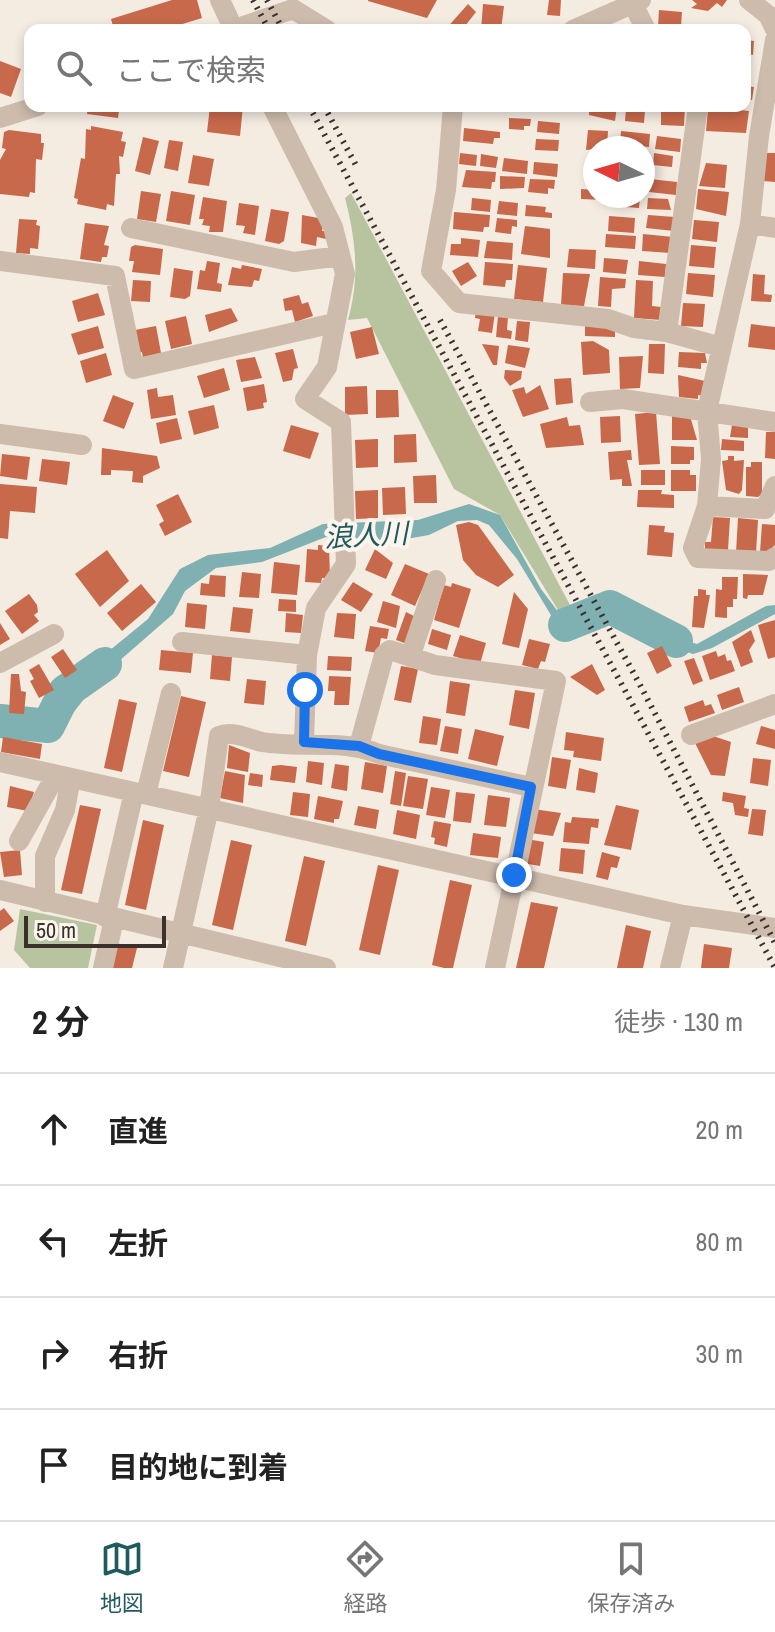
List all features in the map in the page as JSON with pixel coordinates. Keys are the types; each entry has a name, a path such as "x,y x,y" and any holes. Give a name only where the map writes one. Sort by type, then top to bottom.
{"street":[{"path":"220,0 230,24"},
{"path":"749,0 768,15 775,29"},
{"path":"587,24 637,2 644,24"},
{"path":"250,24 293,9 317,24"},
{"path":"775,40 767,137 707,411 711,459 707,506 693,548 698,558 769,561 775,557"},
{"path":"0,118 24,110"},
{"path":"275,112 333,227 345,274 327,367 305,399 341,422 346,564 316,608 307,655 304,742"},
{"path":"452,112 446,190 431,271 459,303 608,319 634,328 667,332 721,347"},
{"path":"667,332 697,112"},
{"path":"750,224 775,228"},
{"path":"131,228 294,262 340,256"},
{"path":"0,261 115,276 134,369 334,323"},
{"path":"590,402 623,399 775,422"},
{"path":"0,434 82,445"},
{"path":"707,506 765,509 775,486"},
{"path":"410,657 436,580"},
{"path":"0,663 54,634"},
{"path":"182,642 307,655"},
{"path":"359,746 384,655 390,650 435,665 556,681 531,787 495,968"},
{"path":"103,968 109,918 140,793 171,693"},
{"path":"691,735 775,704"},
{"path":"173,968 209,808 219,736 227,733 264,742 359,746 379,754 531,787"},
{"path":"0,762 683,915 775,928"},
{"path":"19,841 63,776"},
{"path":"45,902 45,856 65,810 63,776"},
{"path":"0,890 326,968"},
{"path":"670,968 683,915"}],"green space":[{"path":"351,193 570,605 561,615 500,515 454,489 367,318 348,320 355,274 354,244 345,198"},
{"path":"20,909 97,925 88,968 30,968 14,950"}],"water":[{"path":"469,504 500,515 541,589 562,617 574,617 601,604 656,632 697,644 766,606 775,605 775,614 712,648 693,654 614,618 595,619 560,630 517,559 489,525 477,520 458,521 429,535 395,541 326,537 262,562 216,568 185,591 173,614 103,675 54,737 0,730 0,717 47,720 76,678 148,619 180,569 208,555 270,548 323,524 418,520"}],"building":[{"path":"172,0 197,0 202,18 182,24 112,24 111,19"},
{"path":"368,0 437,0 427,18 368,1"},
{"path":"549,0 561,0 560,16 547,15"},
{"path":"692,0 727,0 722,7 717,3 708,11 691,8 697,4"},
{"path":"468,4 476,12 467,24 450,24"},
{"path":"483,4 504,6 502,24 481,24"},
{"path":"659,10 682,12 681,24 658,24"},
{"path":"0,61 21,69 11,97 0,93"},
{"path":"87,112 119,112 118,118"},
{"path":"209,112 242,112 240,136 207,132"},
{"path":"589,112 616,112 615,121 589,115"},
{"path":"626,112 645,112 644,123 625,121"},
{"path":"661,112 685,112 684,126 661,125"},
{"path":"708,112 749,112 746,133 706,131"},
{"path":"509,118 531,119 530,126 524,126 524,130 509,129"},
{"path":"538,121 560,123 559,134 537,132"},
{"path":"91,126 123,132 121,141 126,142 123,157 119,156 120,174 116,174 114,206 107,204 106,210 77,204 78,199 74,198 81,158 85,159 86,129 91,130"},
{"path":"464,128 500,132 500,138 494,138 493,144 463,141"},
{"path":"588,130 608,131 608,136 587,136"},
{"path":"621,131 650,134 650,136 621,136"},
{"path":"4,132 41,134 41,143 44,143 42,160 36,159 35,193 30,192 29,197 0,194 0,160 6,149 2,148"},
{"path":"657,136 681,139 680,152 655,149"},
{"path":"143,137 159,141 150,175 135,171"},
{"path":"536,139 559,140 558,151 535,150"},
{"path":"169,140 183,142 178,171 164,168"},
{"path":"460,153 477,155 476,166 459,164"},
{"path":"655,153 673,156 672,167 655,165"},
{"path":"765,153 775,153 775,182 763,181"},
{"path":"481,154 498,157 496,168 480,166"},
{"path":"193,155 214,159 209,186 188,183"},
{"path":"504,158 528,161 527,174 502,171"},
{"path":"534,162 558,164 557,177 533,174"},
{"path":"706,163 727,165 725,188 699,186"},
{"path":"466,170 496,172 491,189 462,187"},
{"path":"500,176 525,177 524,188 500,189"},
{"path":"530,179 555,180 554,189 548,188 548,194 528,192"},
{"path":"655,180 677,182 676,195 655,193"},
{"path":"698,189 729,192 726,216 696,209"},
{"path":"141,191 161,194 156,222 137,219"},
{"path":"171,191 195,195 190,225 166,221"},
{"path":"203,197 227,201 223,232 209,232 210,226 202,225 204,219 199,219"},
{"path":"472,198 491,200 490,212 471,210"},
{"path":"655,198 668,199 671,210 647,209 655,208"},
{"path":"499,201 518,203 517,216 497,214"},
{"path":"239,203 259,206 255,235 243,233 245,226 236,225"},
{"path":"526,205 546,207 545,212 552,213 552,218 525,216"},
{"path":"271,209 289,212 284,241 279,244 265,241"},
{"path":"454,212 490,215 489,227 484,227 483,232 453,229"},
{"path":"302,215 324,219 322,231 327,231 326,239 317,237 316,246 301,243"},
{"path":"648,215 675,217 674,231 646,228"},
{"path":"609,216 635,218 634,233 608,231"},
{"path":"497,218 517,220 517,227 512,226 511,234 495,232"},
{"path":"19,219 37,220 36,225 40,226 38,249 30,248 30,254 16,253"},
{"path":"694,220 719,222 717,242 692,239"},
{"path":"85,223 109,226 104,245 109,246 107,257 102,257 101,262 80,259"},
{"path":"525,226 550,229 550,258 521,254"},
{"path":"606,234 636,236 635,249 605,247"},
{"path":"643,234 673,237 671,253 642,251"},
{"path":"461,238 480,240 478,257 450,255 451,244 461,244"},
{"path":"487,241 513,243 512,260 484,258"},
{"path":"691,245 716,247 714,268 689,266"},
{"path":"131,247 163,249 160,275 132,272 134,261 129,261"},
{"path":"569,249 596,250 595,269 567,267"},
{"path":"604,258 628,260 626,274 603,272"},
{"path":"207,261 220,263 217,283 222,284 221,292 197,289 200,270 205,271"},
{"path":"639,261 666,264 665,277 638,275"},
{"path":"468,262 477,276 461,286 452,271"},
{"path":"485,262 513,264 512,280 506,280 505,287 483,285"},
{"path":"242,265 262,269 259,281 254,280 252,287 228,285 232,267 241,269"},
{"path":"518,265 547,268 543,302 514,299"},
{"path":"174,268 193,271 190,296 185,299 170,297"},
{"path":"563,273 590,274 584,306 561,305"},
{"path":"688,273 715,275 713,297 686,294"},
{"path":"753,274 765,275 764,294 772,295 771,302 751,301"},
{"path":"600,277 626,279 625,288 612,289 611,307 598,306"},
{"path":"133,280 151,281 150,302 131,301"},
{"path":"636,280 653,281 652,306 661,307 661,320 634,318"},
{"path":"98,293 105,315 78,322 72,301"},
{"path":"299,295 302,304 308,302 313,316 295,322 292,310 285,311 283,299"},
{"path":"683,303 705,304 703,327 681,326"},
{"path":"231,308 238,321 209,332 205,315"},
{"path":"476,310 495,313 492,333 478,331 480,319 475,318"},
{"path":"186,316 192,344 171,349 165,321"},
{"path":"498,316 508,317 507,330 512,331 511,339 496,337"},
{"path":"517,321 530,322 528,342 515,340"},
{"path":"585,324 615,325 615,337 585,336"},
{"path":"751,324 775,327 775,350 748,347"},
{"path":"98,326 104,348 78,355 71,334"},
{"path":"156,326 161,353 143,358 142,352 138,353 135,330"},
{"path":"372,327 379,354 356,359 350,332"},
{"path":"593,341 609,350 610,373 583,375 581,342"},
{"path":"482,344 499,346 497,365 493,365"},
{"path":"649,344 665,344 664,374 648,373"},
{"path":"508,345 530,348 525,368 505,363"},
{"path":"293,349 298,368 294,369 292,380 283,382 275,353"},
{"path":"679,352 705,353 707,363 701,363 701,369 678,367"},
{"path":"106,353 112,375 86,383 80,361"},
{"path":"643,356 640,388 620,389 619,357"},
{"path":"255,357 262,378 241,382 236,360"},
{"path":"224,368 230,390 204,398 197,376"},
{"path":"505,370 522,371 521,379 510,386 504,378"},
{"path":"678,375 705,381 703,396 698,395 698,399 679,397"},
{"path":"571,378 573,403 556,405 554,379"},
{"path":"264,384 267,402 263,403 264,408 247,411 243,388"},
{"path":"540,385 549,409 523,417 512,390 524,387 526,394"},
{"path":"367,386 368,414 345,415 345,387"},
{"path":"157,388 158,397 173,395 176,415 151,419 147,390"},
{"path":"376,390 398,390 399,417 376,418"},
{"path":"113,395 134,403 124,429 103,421"},
{"path":"214,405 219,428 194,435 188,411"},
{"path":"656,412 660,464 639,465 635,414"},
{"path":"620,416 621,442 601,443 600,417"},
{"path":"672,416 690,416 697,440 672,440"},
{"path":"567,417 569,426 580,425 584,445 546,448 540,424"},
{"path":"177,418 182,439 160,444 156,423"},
{"path":"291,425 319,433 310,459 283,451"},
{"path":"732,425 748,426 748,438 730,437"},
{"path":"766,432 775,432 775,459 765,458"},
{"path":"416,434 417,462 394,463 394,435"},
{"path":"378,439 378,467 356,468 355,440"},
{"path":"722,439 744,441 744,451 721,450"},
{"path":"671,446 694,447 694,460 690,460 690,464 671,464"},
{"path":"102,448 157,456 160,468 143,476 143,483 132,482 133,471 111,470 111,475 101,475"},
{"path":"631,450 632,460 627,460 632,486 622,486 622,479 610,480 608,452"},
{"path":"2,454 30,457 27,480 0,476"},
{"path":"728,456 734,456 734,461 744,460 739,494 726,490 722,461 728,460"},
{"path":"42,459 70,462 67,485 39,481"},
{"path":"751,462 762,462 762,494 758,497 746,496 746,467 751,467"},
{"path":"641,470 665,470 665,485 641,485"},
{"path":"671,470 690,470 690,475 696,475 696,491 671,491"},
{"path":"436,475 437,503 414,503 413,476"},
{"path":"0,484 37,487 35,513 10,511 8,539 0,538"},
{"path":"405,487 406,514 383,515 382,488"},
{"path":"378,490 378,518 356,519 355,491"},
{"path":"638,490 662,490 661,494 674,495 674,508 637,507"},
{"path":"178,494 192,522 165,536 159,524 164,521 156,505"},
{"path":"713,517 730,518 728,550 705,552 705,542 711,542"},
{"path":"738,518 758,520 756,553 736,552"},
{"path":"469,522 478,525 514,575 498,587 476,575 463,560 456,525"},
{"path":"762,524 775,525 775,545 767,553 760,552"},
{"path":"649,525 665,526 664,532 674,533 672,557 647,555"},
{"path":"318,545 329,546 330,578 322,578 321,583 305,582 307,549 318,550"},
{"path":"375,549 393,563 386,579 365,570"},
{"path":"107,550 129,581 100,607 75,574"},
{"path":"274,562 300,565 297,595 271,593"},
{"path":"405,564 429,574 415,606 391,595"},
{"path":"242,572 261,574 259,598 239,597"},
{"path":"743,574 768,575 763,595 743,598"},
{"path":"210,575 226,576 225,597 200,595 201,583 209,584"},
{"path":"722,577 738,577 737,599 733,599 733,607 727,607 727,618 715,617 716,589 722,590"},
{"path":"353,582 373,594 361,612 341,600"},
{"path":"452,583 471,589 459,628 434,620 444,585 451,587"},
{"path":"141,584 156,602 122,631 107,613"},
{"path":"698,589 706,590 706,595 710,595 704,628 692,627 694,596 698,596"},
{"path":"514,592 528,609 519,648 502,644"},
{"path":"29,594 37,605 38,612 34,615 39,621 22,634 5,611"},
{"path":"279,599 296,600 296,612 278,611"},
{"path":"383,601 400,606 396,628 377,622"},
{"path":"187,603 207,605 205,629 185,627"},
{"path":"233,607 253,609 250,633 230,631"},
{"path":"406,612 416,617 407,644 396,640"},
{"path":"286,613 303,615 301,633 285,632"},
{"path":"337,613 356,614 354,639 334,637"},
{"path":"775,620 775,657 768,659 758,625"},
{"path":"0,623 10,639 0,645"},
{"path":"370,626 389,629 387,639 381,638 378,653 365,651"},
{"path":"432,629 451,635 447,650 428,644"},
{"path":"751,630 755,641 749,650 753,662 741,667 732,642"},
{"path":"460,635 486,643 480,664 453,656"},
{"path":"529,639 550,644 545,662 541,661 538,669 522,665"},
{"path":"662,646 672,666 657,674 647,653"},
{"path":"63,649 77,670 65,678 51,657"},
{"path":"161,650 193,653 191,673 159,670"},
{"path":"716,651 718,657 725,654 727,661 731,660 735,671 710,680 702,656"},
{"path":"212,655 232,657 230,681 210,679"},
{"path":"328,656 352,657 351,671 327,670"},
{"path":"694,658 703,681 693,685 684,661"},
{"path":"39,664 54,690 39,698 30,681 34,679 29,670"},
{"path":"592,664 605,690 597,695 570,677"},
{"path":"401,666 418,669 411,703 394,700"},
{"path":"11,674 19,674 21,691 26,692 24,714 9,713"},
{"path":"329,676 351,677 349,705 334,705 335,691 328,691"},
{"path":"247,679 266,681 264,705 244,703"},
{"path":"450,681 470,684 465,716 446,713"},
{"path":"739,687 744,702 722,710 717,695"},
{"path":"515,690 535,693 529,729 509,725"},
{"path":"181,696 206,702 189,777 163,771"},
{"path":"119,699 137,703 122,772 104,768"},
{"path":"703,700 705,706 711,704 715,713 689,722 684,707"},
{"path":"423,716 441,719 437,745 419,743"},
{"path":"445,726 462,729 458,754 440,751"},
{"path":"761,726 775,730 775,749 756,744"},
{"path":"475,729 504,736 497,766 468,759"},
{"path":"566,732 604,738 601,761 573,757 574,751 564,750"},
{"path":"713,736 731,742 725,776 711,775 695,743"},
{"path":"3,737 42,744 40,759 1,752"},
{"path":"229,745 250,753 248,772 227,768"},
{"path":"552,757 571,760 566,789 548,786"},
{"path":"753,758 771,760 768,786 750,783"},
{"path":"308,761 324,763 322,785 306,782"},
{"path":"365,762 387,766 383,793 361,789"},
{"path":"335,764 349,766 347,791 331,788"},
{"path":"272,766 297,767 295,783 270,780"},
{"path":"579,768 598,773 595,793 576,790"},
{"path":"225,771 245,775 243,803 220,798"},
{"path":"395,771 406,773 401,806 390,804"},
{"path":"250,773 263,775 262,787 248,785"},
{"path":"408,776 428,779 423,809 403,806"},
{"path":"10,786 34,792 28,811 7,807"},
{"path":"431,787 450,790 445,818 426,815"},
{"path":"293,792 310,794 308,817 290,815"},
{"path":"456,792 475,794 471,823 453,821"},
{"path":"723,792 746,796 744,808 749,809 748,817 735,815 733,803 722,801"},
{"path":"488,795 510,798 506,827 484,825"},
{"path":"318,796 343,801 339,819 334,819 334,823 314,819"},
{"path":"80,805 101,809 82,894 61,890"},
{"path":"616,805 639,810 631,850 604,845"},
{"path":"358,806 379,810 376,829 354,825"},
{"path":"533,809 561,813 553,836 530,833"},
{"path":"752,809 766,810 763,836 748,834"},
{"path":"397,810 420,815 416,839 393,834"},
{"path":"572,817 599,819 598,828 591,827 589,844 563,842 565,822 571,823"},
{"path":"143,820 164,825 146,910 125,905"},
{"path":"434,821 451,824 447,847 434,844 435,838 431,837"},
{"path":"473,833 501,837 498,858 470,855"},
{"path":"527,839 544,842 540,866 528,864"},
{"path":"231,840 252,845 233,930 212,925"},
{"path":"561,848 585,850 583,874 559,871"},
{"path":"20,850 22,875 4,877 0,852"},
{"path":"602,852 620,857 617,868 611,867 608,880 596,877"},
{"path":"304,856 325,861 306,946 285,941"},
{"path":"378,865 399,870 380,955 359,950"},
{"path":"450,880 472,885 453,968 444,968 432,965"},
{"path":"531,902 558,907 544,968 516,968"},
{"path":"4,908 14,921 0,931 0,911"},
{"path":"626,925 651,931 643,968 617,968"},
{"path":"116,943 137,948 132,968 110,968"},
{"path":"704,944 732,948 729,968 701,968"}],"waterway":[{"name":"浪人川","path":"565,625 610,607 676,641"},
{"name":"浪人川","path":"0,721 48,726 65,692 105,664"}],"railway":[{"path":"253,0 266,24"},
{"path":"267,0 280,24"},
{"path":"312,112 775,968"},
{"path":"327,112 358,169"},
{"path":"440,320 639,683 775,943"}],"route":[{"path":"305,690 304,742 359,746 379,754 531,787 514,875"}]}
